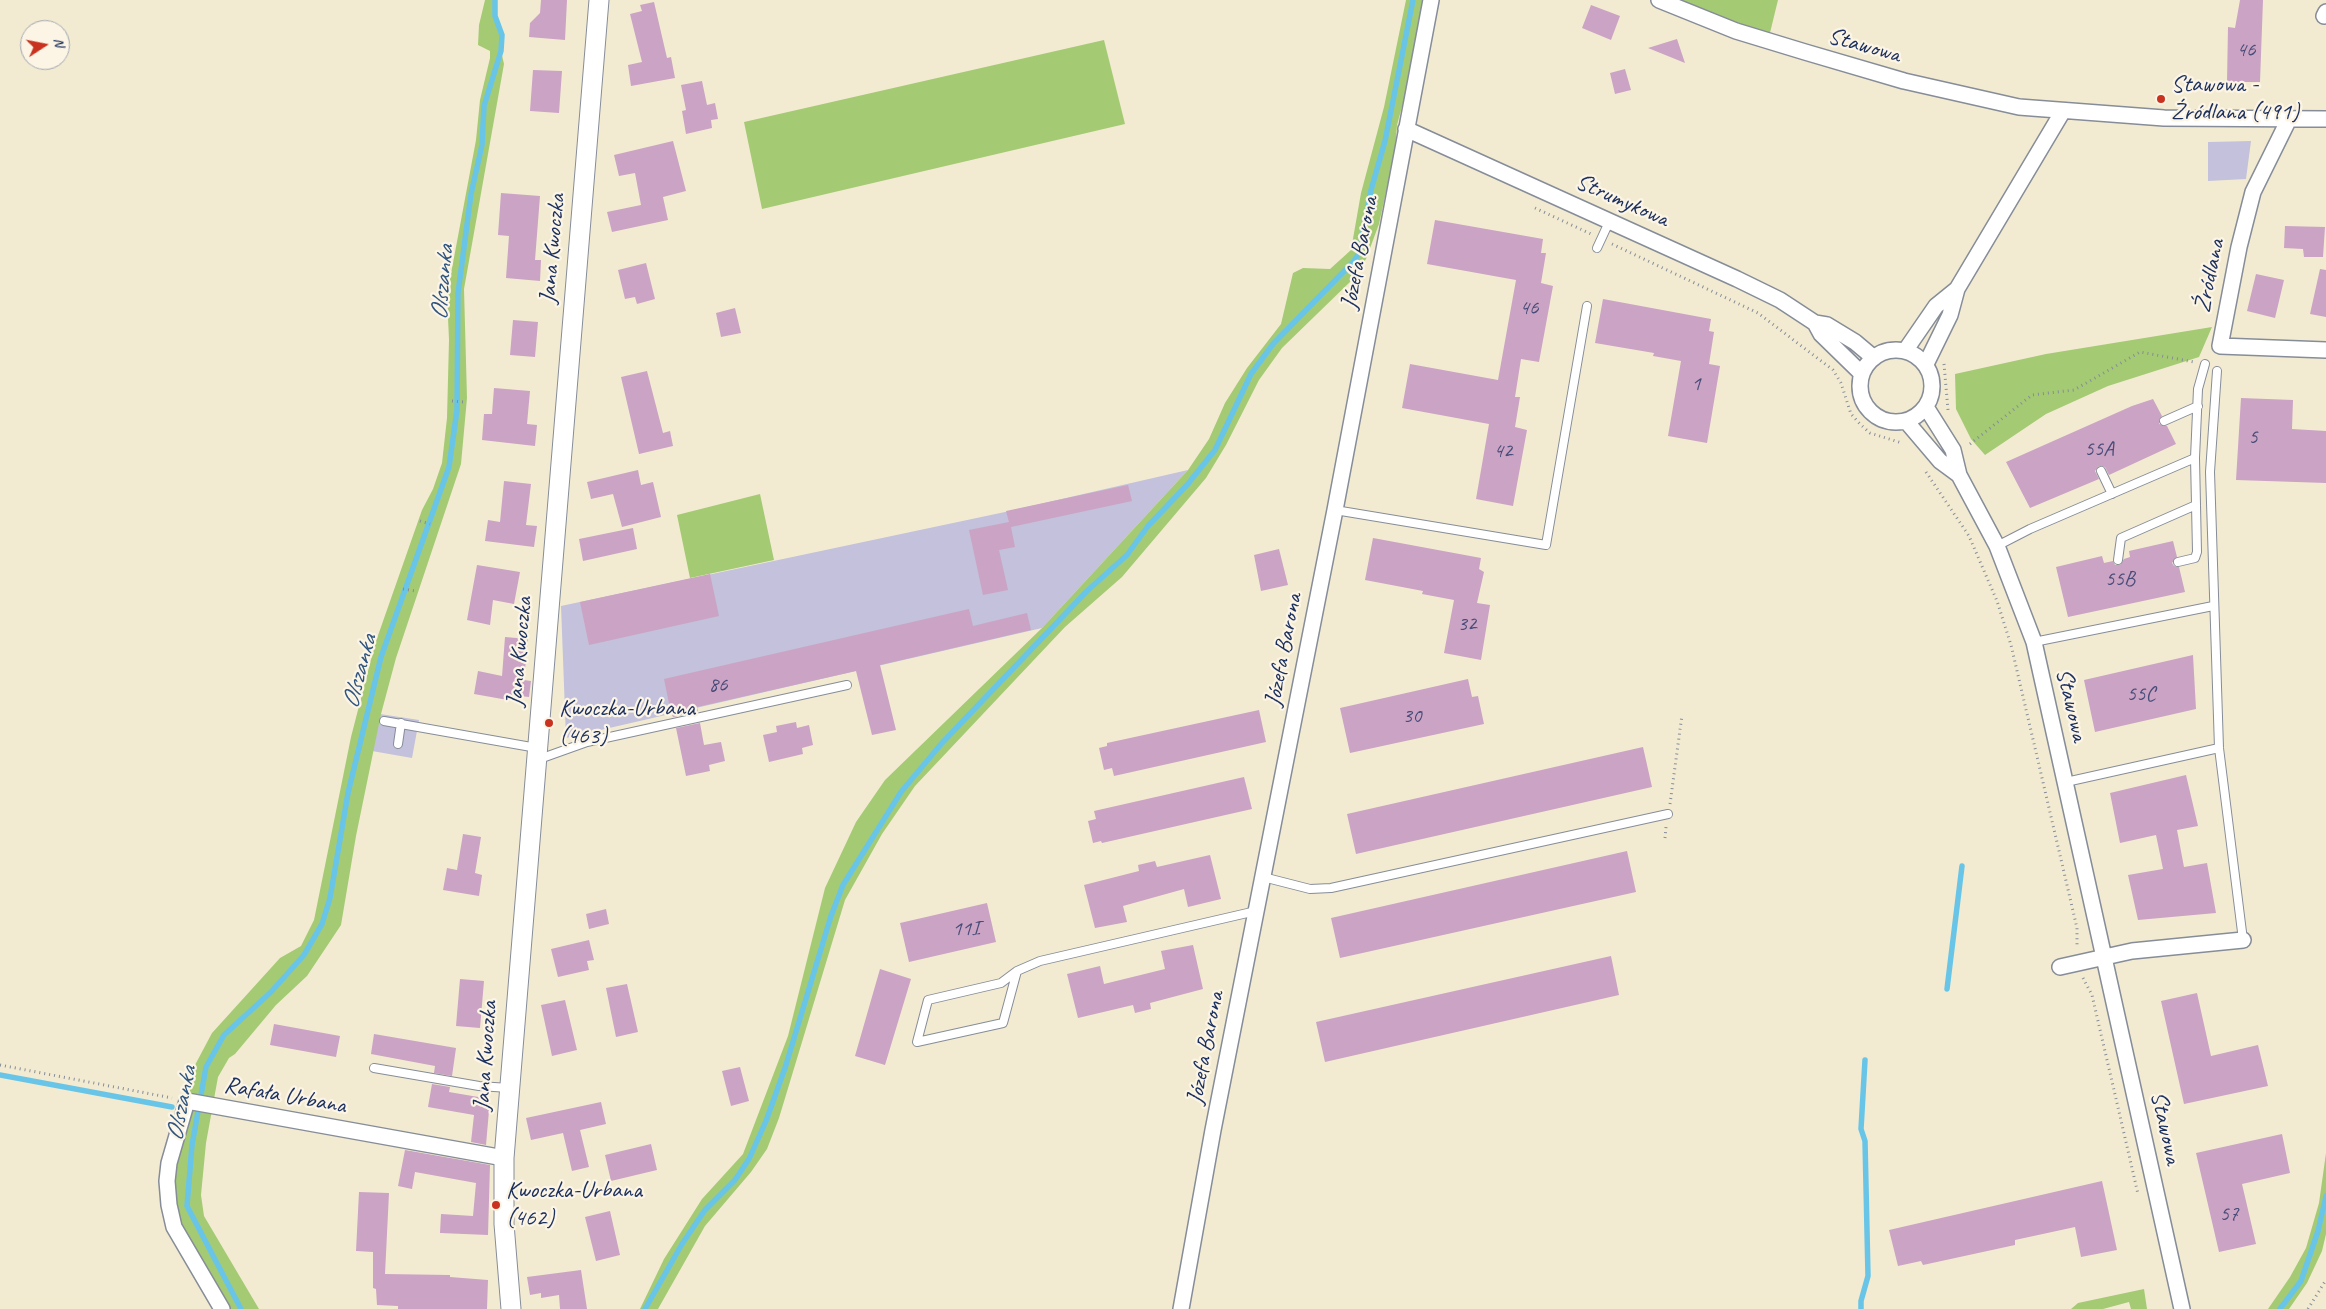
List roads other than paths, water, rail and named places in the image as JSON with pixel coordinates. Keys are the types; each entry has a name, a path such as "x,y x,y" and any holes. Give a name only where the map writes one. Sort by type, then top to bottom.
{"street":[{"name":"Jana Kwoczka","path":"511,1309 504,1224 504,1158 599,0"},
{"name":"Józefa Barona","path":"1181,1309 1217,1111 1335,510 1431,0"},
{"name":"Stawowa","path":"1658,0 1736,31 1904,81 2019,106 2164,118 2326,119"},
{"path":"1926,364 1950,315 1957,289 2063,111"},
{"name":"Źródlana","path":"2289,120 2253,192 2239,247 2220,346 2326,350"},
{"name":"Strumykowa","path":"1406,129 1610,220 1780,300 1815,323 1827,325 1855,342 1874,358"},
{"path":"1905,351 1936,306 1957,289"},
{"name":"Strumykowa","path":"1815,323 1821,334 1862,374"},
{"path":"1905,351 1919,357 1926,364 1932,380 1933,390 1926,407 1918,416 1906,421 1885,421 1874,416 1862,397 1860,385 1862,374 1874,358 1883,352 1905,351"},
{"name":"Stawowa","path":"1926,407 1953,450 1959,475 1997,546 2034,642 2182,1309"},
{"name":"Stawowa","path":"1906,421 1940,461 1959,475"},
{"path":"2060,967 2132,952 2243,940"},
{"name":"Rafała Urbana","path":"222,1309 174,1227 169,1206 167,1182 170,1163 187,1101 504,1158"}],"lane":[{"path":"1597,248 1610,220"},
{"path":"1335,510 1546,545 1587,306"},
{"path":"2178,562 2195,558 2197,552 2195,458 2198,389 2204,364"},
{"path":"2217,371 2210,472 2219,748 2243,940"},
{"path":"2164,421 2198,406"},
{"path":"1997,546 2195,458"},
{"path":"2101,471 2112,494"},
{"path":"2118,560 2121,538 2196,505"},
{"path":"2034,642 2213,606"},
{"path":"384,721 536,752 545,757 587,742 848,685"},
{"path":"398,744 401,723"},
{"path":"2066,782 2219,748"},
{"path":"1263,877 1310,889 1331,888 1668,814"},
{"path":"1017,971 1003,1024 918,1042 928,1000 1001,983 1017,971 1040,961 1257,911"},
{"path":"374,1068 478,1086 509,1088"}],"waterway":[{"name":"Olszanka","path":"241,1309 187,1206 192,1145 206,1067 224,1035 271,992 304,955 322,924 330,898 348,793 381,657 449,467 457,410 458,293 471,194 482,145 484,106 501,51 502,35 495,16 495,0"},
{"path":"645,1309 682,1244 705,1210 735,1180 749,1159 766,1121 785,1068 831,916 843,885 901,792 942,743 1087,591 1127,555 1148,526 1187,485 1215,450 1251,374 1273,344 1354,261 1359,253 1371,190 1385,141 1413,0"},
{"path":"1947,989 1962,866"},
{"path":"1861,1309 1861,1301 1868,1276 1865,1141 1861,1129 1865,1060"},
{"path":"0,1075 172,1107"},
{"path":"2280,1309 2301,1281 2318,1231 2326,1196"}],"place":[{"name":"Stawowa - Źródlana (491)","path":"2161,99"},
{"name":"Kwoczka-Urbana (463)","path":"549,723"},
{"name":"Kwoczka-Urbana (462)","path":"496,1205"}]}
